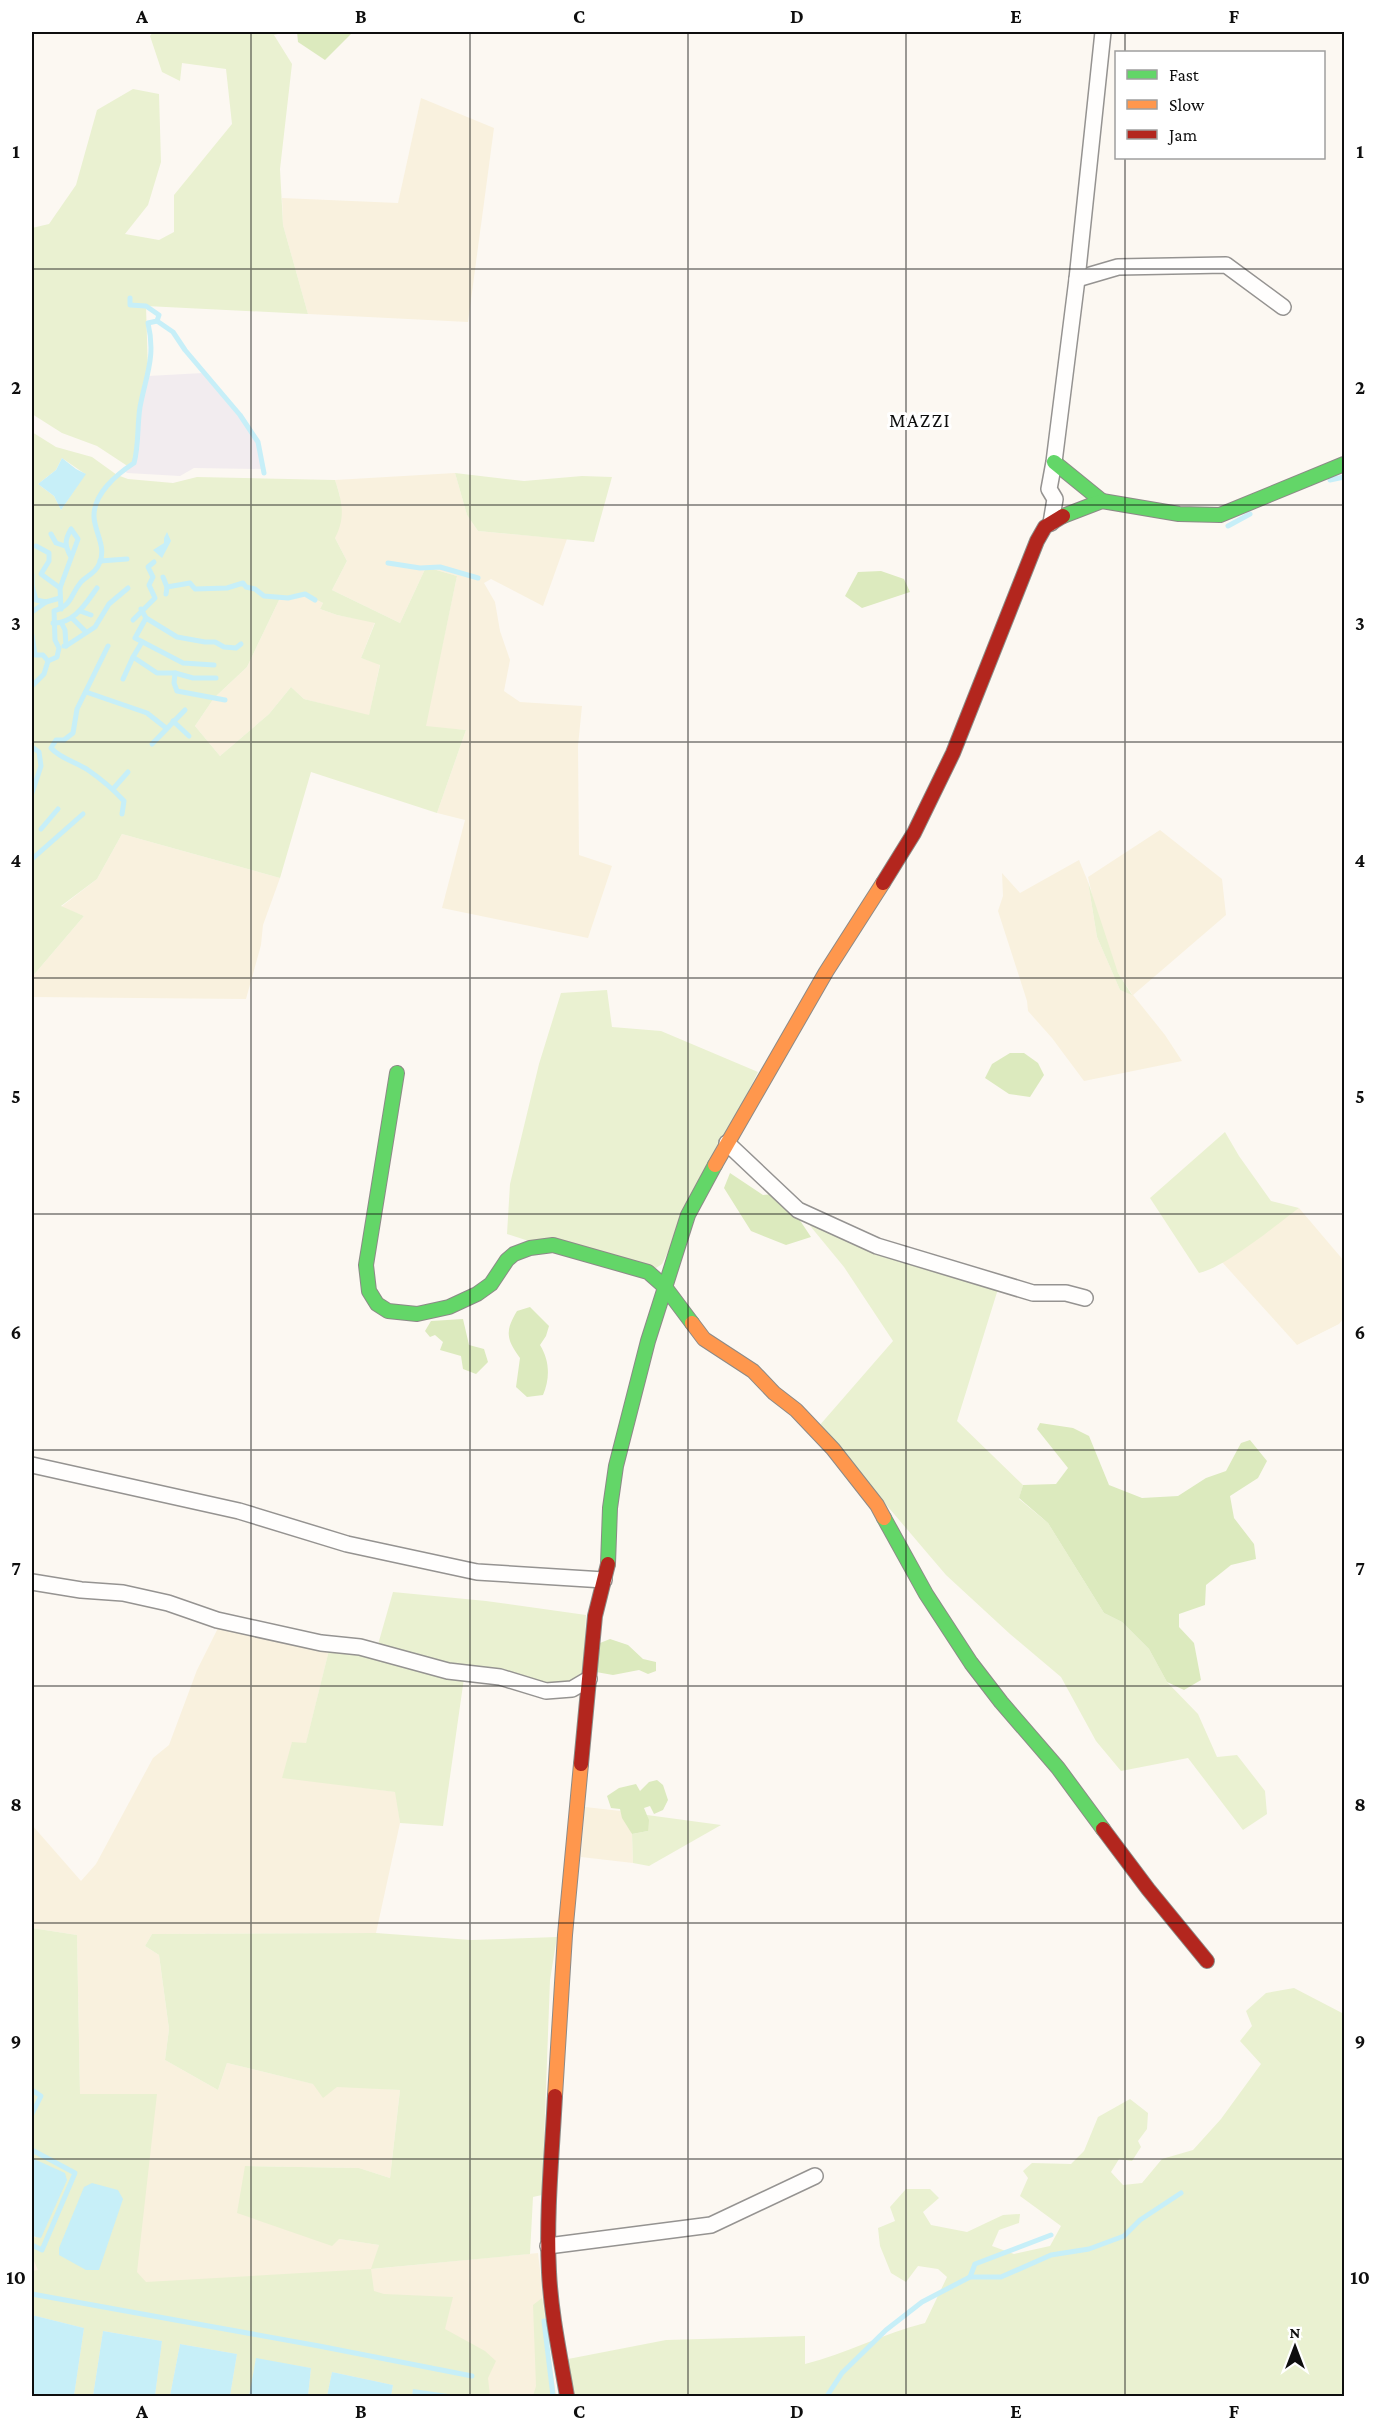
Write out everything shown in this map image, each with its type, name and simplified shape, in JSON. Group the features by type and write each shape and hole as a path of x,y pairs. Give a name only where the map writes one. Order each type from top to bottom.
{"street":[{"path":"1050,523 1055,499 1048,489 1054,462 1077,279 1103,32"},
{"path":"1077,279 1118,267 1226,266 1283,307"},
{"path":"1054,462 1073,477 1084,490 1102,501 1179,514 1220,515 1344,464"},
{"path":"567,2397 552,2309 548,2246 565,1935 595,1616 610,1557 610,1508 616,1466 648,1341 688,1215 726,1143 834,958 914,833 953,753 1037,541 1050,523 1102,501"},
{"path":"398,1073 366,1265 368,1288 376,1303 394,1314 413,1316 458,1304 490,1286 510,1256 540,1245 553,1245 648,1272 665,1287 704,1339 753,1371 774,1393 796,1410 833,1449 877,1505 926,1594 971,1663 1058,1768 1148,1890 1207,1961"},
{"path":"726,1143 798,1210 867,1241 900,1254 1033,1293 1066,1293 1085,1298"},
{"path":"32,1465 239,1511 347,1544 477,1572 604,1580"},
{"path":"32,1582 81,1590 123,1593 168,1603 217,1620 321,1643 360,1647 448,1671 500,1677 546,1691 572,1689 589,1679"},
{"path":"548,2246 711,2225 815,2176"}],"shaded area":[{"path":"421,98 494,128 468,322 308,314 283,225 282,198 398,203"},
{"path":"203,373 240,415 258,442 263,469 194,468 180,476 127,473 124,470 134,463 136,455 140,407 148,376"},
{"path":"455,473 467,515 478,531 567,539 543,606 491,579 484,583 495,602 500,631 510,660 504,691 520,702 582,706 578,746 579,855 612,866 588,938 442,908 465,820 437,813 466,730 425,727 457,576 426,567 400,623 332,590 347,561 335,538 340,496 335,480"},
{"path":"305,594 323,603 320,609 337,615 375,622 361,658 380,664 369,716 304,699 291,687 269,714 220,756 195,726 214,698 247,667 280,598"},
{"path":"1160,830 1222,879 1226,915 1133,995 1165,1035 1182,1061 1084,1081 1052,1038 1028,1011 1027,1001 998,911 1003,896 1002,873 1020,893 1079,860 1088,882 1097,937 1120,990 1132,994 1118,973 1101,934 1088,877"},
{"path":"122,834 280,878 263,925 261,945 246,999 32,997 32,977 84,916 61,907 97,879"},
{"path":"1299,1208 1344,1261 1344,1318 1339,1324 1297,1345 1222,1262"},
{"path":"218,1628 329,1650 306,1744 283,1777 396,1792 400,1823 376,1933 152,1934 145,1946 159,1955 169,2029 165,2060 218,2090 227,2063 314,2084 400,2090 390,2178 359,2168 246,2166 339,2239 379,2245 372,2269 538,2253 550,2355 536,2396 32,2396 32,2088 75,2132 156,2094 80,2094 77,1935 32,1928 32,1825 81,1881 96,1864 153,1758 169,1745 197,1670"},
{"path":"585,1807 621,1811 632,1834 633,1863 581,1857"}],"green space":[{"path":"153,32 286,32 274,35 292,64 280,169 283,225 308,314 146,306 148,372 140,407 134,463 129,467 97,446 62,433 32,414 32,228 49,224 76,185 97,110 133,89 159,94 161,162 148,205 125,234 159,240 174,232 174,195 232,124 226,69 182,63 180,81 162,72 150,36"},
{"path":"297,32 353,32 325,60 298,42"},
{"path":"32,432 56,447 92,457 117,475 128,479 173,483 197,477 335,480 340,495 342,516 335,538 347,561 332,590 400,623 426,567 457,576 426,726 466,730 437,813 311,772 280,878 122,834 97,879 61,906 84,916 32,977","holes":["62,458 85,474 61,510 54,496 38,484 56,470","305,594 323,603 320,609 375,623 361,658 380,665 369,715 304,699 291,687 269,714 220,756 195,726 214,698 247,667 280,598"]},
{"path":"455,473 524,481 582,476 612,477 594,542 478,531 467,515"},
{"path":"881,571 904,579 910,592 862,608 845,596 858,572"},
{"path":"1088,882 1118,973 1132,995 1120,990 1097,937"},
{"path":"607,990 612,1027 661,1031 758,1072 662,1264 653,1270 535,1243 507,1234 510,1184 539,1064 561,993"},
{"path":"1010,1053 1024,1053 1038,1063 1044,1075 1030,1097 1009,1094 985,1078 992,1064"},
{"path":"1225,1132 1271,1201 1299,1208 1236,1255 1199,1273 1150,1198"},
{"path":"730,1173 763,1195 773,1194 795,1213 811,1237 786,1245 751,1231 724,1188"},
{"path":"802,1216 889,1258 998,1289 957,1421 1023,1485 1019,1499 1048,1523 1104,1613 1122,1622 1149,1649 1167,1682 1198,1714 1217,1757 1237,1755 1265,1791 1267,1814 1243,1830 1188,1758 1121,1771 1096,1741 1061,1677 946,1575 819,1426 893,1341 844,1267"},
{"path":"530,1307 549,1326 540,1345 546,1357 548,1376 543,1395 527,1397 516,1387 520,1358 510,1340 509,1330 517,1311"},
{"path":"463,1319 469,1345 484,1349 488,1362 476,1374 463,1369 461,1356 440,1350 443,1342 435,1335 430,1337 425,1331 431,1321"},
{"path":"1040,1423 1073,1428 1089,1436 1109,1485 1142,1498 1178,1496 1206,1478 1226,1471 1241,1443 1250,1440 1267,1461 1258,1478 1230,1496 1234,1518 1254,1544 1256,1559 1231,1565 1206,1585 1205,1605 1179,1614 1179,1627 1194,1643 1201,1680 1184,1690 1167,1682 1149,1649 1122,1622 1104,1613 1048,1523 1019,1498 1023,1485 1056,1484 1068,1468 1037,1429"},
{"path":"393,1592 486,1601 586,1615 583,1675 575,1683 547,1685 449,1667 377,1648"},
{"path":"610,1639 628,1645 643,1659 656,1662 656,1671 648,1674 639,1670 613,1675 596,1672 600,1643"},
{"path":"329,1650 359,1651 464,1678 443,1826 400,1823 395,1792 282,1778 292,1742 306,1743"},
{"path":"657,1780 663,1785 668,1800 663,1810 654,1814 650,1806 644,1808 649,1820 648,1831 632,1834 622,1818 620,1809 611,1808 607,1796 619,1788 636,1784 640,1791 649,1782"},
{"path":"647,1815 721,1825 649,1866 633,1863 632,1834 648,1831"},
{"path":"32,1928 77,1935 80,2094 157,2094 137,2272 146,2282 371,2269 374,2291 384,2294 453,2297 445,2329 485,2351 496,2361 488,2378 490,2396 462,2396 413,2390 412,2396 391,2396 393,2385 332,2372 327,2396 308,2396 311,2368 256,2359 249,2396 230,2396 237,2354 180,2344 170,2396 155,2396 162,2341 103,2331 93,2396 74,2396 84,2328 32,2315 32,2271 38,2270 32,2260 32,2236 36,2238 34,2159 32,2166"},
{"path":"376,1933 471,1940 557,1937 550,1980 542,2195 533,2197 530,2254 371,2269 379,2245 339,2239 332,2246 237,2213 245,2166 359,2168 390,2178 400,2090 337,2087 323,2098 313,2084 227,2063 218,2090 165,2060 169,2029 159,1955 145,1946 152,1934"},
{"path":"1294,1988 1344,2014 1344,2396 572,2396 568,2359 666,2340 805,2336 805,2364 925,2323 947,2277 938,2269 918,2266 906,2282 891,2273 880,2246 878,2228 895,2221 890,2207 906,2189 930,2189 939,2198 923,2212 931,2225 967,2232 1003,2215 1020,2214 1019,2223 999,2230 992,2246 1014,2254 1050,2246 1061,2226 1020,2196 1028,2178 1023,2171 1032,2163 1071,2164 1084,2151 1098,2117 1130,2099 1148,2113 1147,2129 1138,2141 1141,2147 1132,2161 1119,2159 1111,2172 1123,2185 1142,2183 1162,2159 1193,2150 1221,2119 1261,2064 1240,2041 1252,2026 1246,2011 1266,1993"},
{"path":"542,2298 556,2396 533,2396 536,2386 533,2305"}],"water":[{"path":"62,458 86,474 61,510 54,496 38,484 56,470"},
{"path":"167,532 171,541 162,558 153,550 164,543"},
{"path":"34,2159 65,2173 67,2180 41,2238 32,2236 32,2166"},
{"path":"92,2183 118,2190 123,2199 99,2270 86,2270 59,2255 59,2248 84,2187"},
{"path":"32,2315 84,2328 74,2396 32,2396"},
{"path":"103,2331 162,2341 155,2396 93,2396"},
{"path":"180,2344 237,2354 230,2396 170,2396"},
{"path":"256,2358 311,2368 308,2396 249,2396"},
{"path":"332,2372 393,2385 391,2396 327,2396"},
{"path":"413,2389 462,2396 412,2396"}],"waterway":[{"path":"32,686 44,674 48,661 57,657 59,648 55,640 54,611 68,603 77,587 100,562 102,550 94,517 97,500 107,486 134,463 140,407 151,356 148,323 157,321 159,315 146,306 130,305 130,298"},
{"path":"157,321 173,332 185,350 240,415 258,442 264,473"},
{"path":"1330,480 1344,477"},
{"path":"1228,526 1250,514"},
{"path":"61,609 60,588 78,539 71,529 66,543 71,557"},
{"path":"51,534 56,543 65,546"},
{"path":"36,546 49,553 49,561 41,574 60,588"},
{"path":"100,561 127,559"},
{"path":"133,620 155,598 149,585 153,577 148,567 154,562"},
{"path":"388,563 420,568 440,567 478,578"},
{"path":"32,575 32,587"},
{"path":"163,577 167,587 166,594"},
{"path":"167,587 190,583 195,589 227,588 243,583 246,587 255,589 264,596 288,598 305,594 315,600"},
{"path":"32,586 36,600 46,602 60,598"},
{"path":"53,623 73,616 84,606 97,588"},
{"path":"66,646 95,627 109,604 128,588"},
{"path":"32,612 46,602"},
{"path":"141,609 146,618 177,637 215,642 224,647 236,648 241,644"},
{"path":"80,611 91,615"},
{"path":"72,618 86,632"},
{"path":"146,618 135,638 183,663 214,665"},
{"path":"62,624 65,630 66,646 64,646"},
{"path":"32,635 35,655 43,655 48,661"},
{"path":"142,642 133,657 157,673 175,673 193,678 216,678"},
{"path":"108,646 77,709 73,733 64,740 56,740 51,748 59,755 88,770 111,788 124,801 122,814"},
{"path":"123,679 133,657"},
{"path":"175,673 174,683 177,691 225,700"},
{"path":"86,692 147,713 166,728"},
{"path":"152,744 185,710"},
{"path":"173,721 189,736"},
{"path":"32,747 39,752 41,766 32,793"},
{"path":"113,789 128,772"},
{"path":"41,829 58,809"},
{"path":"32,859 83,814"},
{"path":"32,2090 41,2096 32,2114"},
{"path":"32,2150 75,2173 42,2250 32,2245"},
{"path":"827,2396 842,2373 886,2330 922,2302 970,2277 1001,2277 1051,2255 1089,2249 1124,2236 1140,2220 1181,2193"},
{"path":"970,2277 975,2264 1051,2235"},
{"path":"32,2294 472,2376"},
{"path":"544,2321 553,2396"}],"traffic: fast":[{"path":"1054,462 1102,501"},
{"path":"1063,516 1102,501 1179,514 1220,515 1344,464"},
{"path":"397,1073 366,1265 369,1291 377,1304 388,1311 417,1314 449,1307 477,1294 491,1284 507,1260 514,1254 530,1248 553,1245 648,1272 665,1287 692,1323"},
{"path":"608,1564 610,1508 616,1466 648,1341 688,1215 715,1165"},
{"path":"884,1518 926,1594 971,1663 1058,1768 1103,1829"}],"traffic: slow":[{"path":"715,1165 826,972 883,883"},
{"path":"692,1323 704,1339 753,1371 774,1393 796,1410 833,1449 877,1505 884,1518"},
{"path":"555,2096 565,1935 581,1764"}],"traffic: jam":[{"path":"883,883 914,833 953,753 1037,541 1045,527 1063,516"},
{"path":"581,1764 595,1616 608,1564"},
{"path":"1103,1829 1207,1961"},
{"path":"555,2096 548,2250 554,2319 567,2396"}],"district":[{"name":"MAZZI","path":"920,420"}]}
